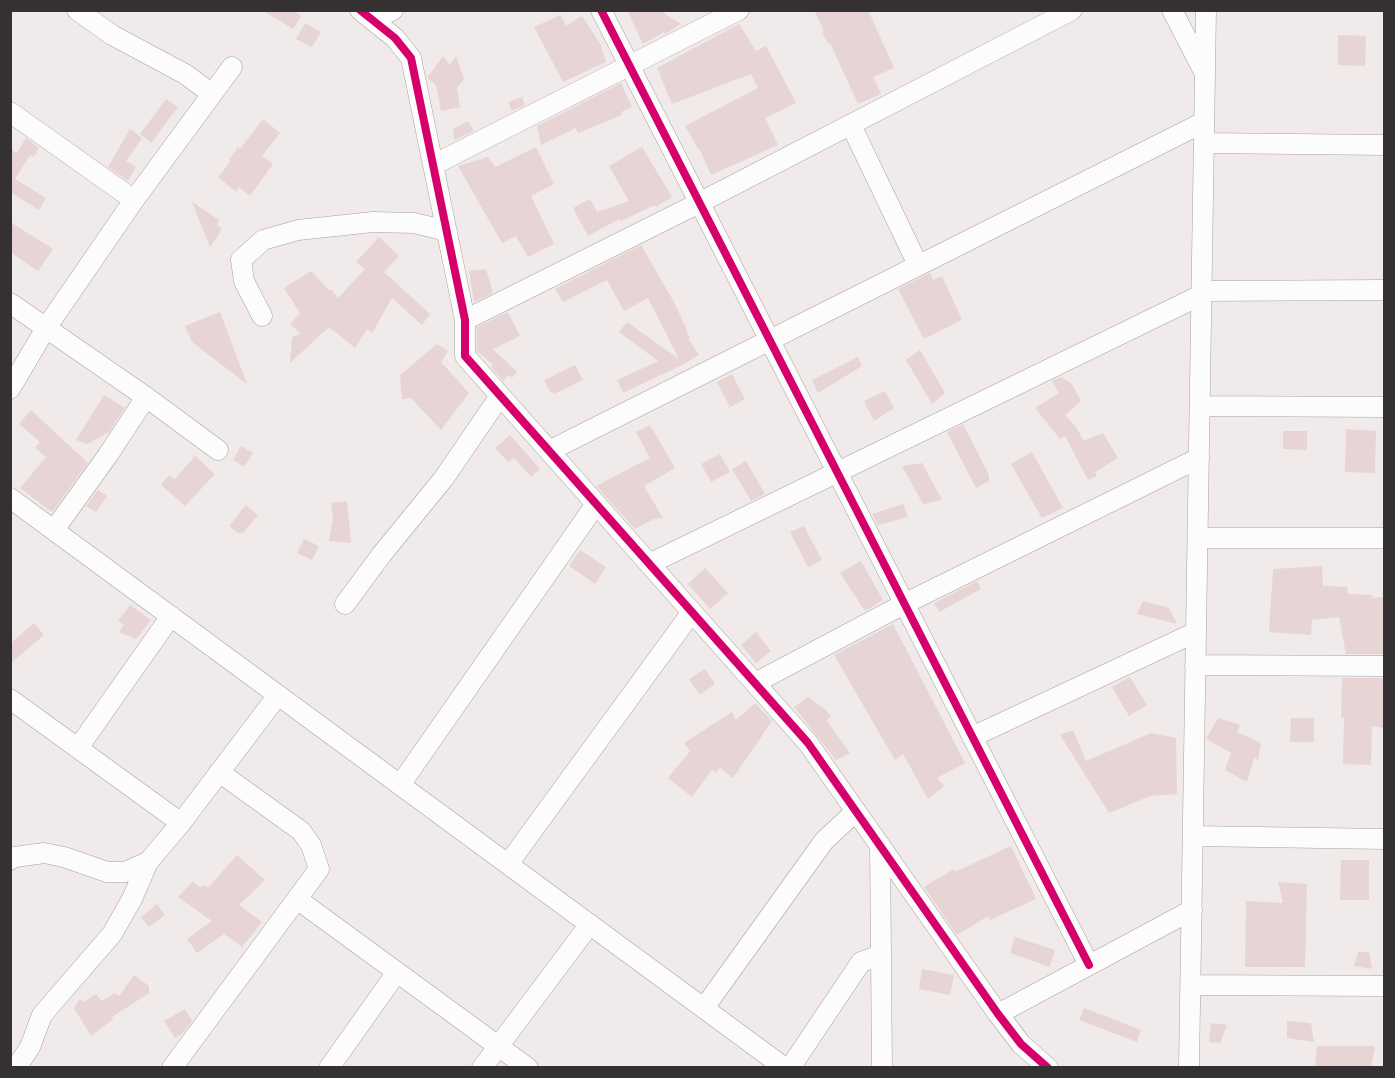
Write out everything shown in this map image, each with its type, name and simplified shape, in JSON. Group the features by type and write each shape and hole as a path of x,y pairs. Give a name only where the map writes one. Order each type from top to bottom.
{"street":[{"path":"77,10 112,35 185,74 212,94"},
{"path":"367,15 393,10"},
{"path":"601,10 1089,965"},
{"path":"433,165 739,10"},
{"path":"465,320 699,203 1072,10"},
{"path":"1172,10 1205,74"},
{"path":"1189,1068 1206,10"},
{"path":"367,15 395,38 411,58 465,320 465,356 808,743 998,1014 1021,1044 1048,1068"},
{"path":"10,389 46,328 134,200 232,67"},
{"path":"10,112 134,200"},
{"path":"549,451 1204,122"},
{"path":"851,124 918,266"},
{"path":"1204,143 1384,145"},
{"path":"262,316 244,281 241,260 263,240 298,230 373,222 414,224 447,231"},
{"path":"649,564 1202,293 1384,290"},
{"path":"10,303 218,450"},
{"path":"345,604 444,478 500,396"},
{"path":"54,530 146,397"},
{"path":"1200,406 1384,407"},
{"path":"755,683 904,604 1199,458"},
{"path":"10,498 788,1068 861,962 881,955"},
{"path":"400,785 596,504"},
{"path":"1198,538 1384,538"},
{"path":"508,864 692,612"},
{"path":"78,748 171,616"},
{"path":"972,737 1196,632"},
{"path":"1195,666 1384,666"},
{"path":"14,1068 30,1047 42,1015 112,934 132,899 148,862 181,823 278,695"},
{"path":"10,699 181,823"},
{"path":"172,1068 319,869 310,845 301,831 219,772"},
{"path":"704,1008 824,841 856,811"},
{"path":"1193,836 1384,839"},
{"path":"880,845 882,1068"},
{"path":"10,860 15,856 44,854 64,857 107,872 125,872 148,862"},
{"path":"297,899 528,1068"},
{"path":"998,1014 1192,910"},
{"path":"482,1068 590,924"},
{"path":"329,1068 397,972"},
{"path":"1190,985 1384,986"}],"building":[{"path":"262,10 292,10 301,16 293,29"},
{"path":"627,10 659,10 681,24 643,44"},
{"path":"814,10 868,10 894,68 873,77 881,94 858,104 830,43 828,44 822,32 824,31"},
{"path":"561,15 566,26 582,16 601,45 606,62 563,82 534,27"},
{"path":"305,23 321,32 312,47 296,39"},
{"path":"739,24 756,51 766,46 796,103 765,118 778,145 711,175 699,148 685,126 758,88 751,74 672,104 657,68"},
{"path":"1338,35 1366,36 1365,66 1338,65"},
{"path":"443,56 450,65 456,56 464,79 457,88 460,107 441,111 436,85 427,78"},
{"path":"621,83 632,107 621,112 622,115 578,133 576,128 541,145 537,126"},
{"path":"522,97 525,105 512,111 508,102"},
{"path":"166,99 178,107 151,143 140,134"},
{"path":"263,119 280,133 262,156 273,164 250,196 239,187 236,192 218,177 231,161 229,160 238,147 240,149"},
{"path":"468,121 474,131 454,140 453,129"},
{"path":"130,129 142,138 126,161 136,167 128,181 108,167"},
{"path":"26,138 39,148 34,157 30,155 15,179 46,198 39,210 10,192 10,149 17,153"},
{"path":"536,147 554,184 531,196 554,244 528,257 516,236 502,243 458,166 488,157 495,167"},
{"path":"642,147 672,197 656,207 655,205 621,221 619,219 588,236 573,208 590,199 597,212 629,201 609,166"},
{"path":"192,202 219,220 217,225 222,229 210,247"},
{"path":"10,222 53,249 38,271 10,252"},
{"path":"379,237 399,256 384,272 430,314 422,325 392,298 372,333 367,329 355,348 329,327 290,363 292,337 301,334 290,324 300,313 284,288 311,271 338,298 365,269 356,262"},
{"path":"641,245 674,302 690,338 688,338 699,355 623,393 617,380 658,361 619,332 627,322 679,359 648,298 624,311 607,280 563,302 555,289"},
{"path":"486,269 493,293 474,302 469,271"},
{"path":"930,273 933,280 942,276 962,320 924,339 898,289"},
{"path":"220,312 247,384 192,342 185,326"},
{"path":"508,312 520,336 493,349 517,372 512,378 509,375 503,381 491,367 493,365 477,351 477,327"},
{"path":"437,344 448,351 441,362 469,393 441,430 411,398 402,399 400,375"},
{"path":"920,350 945,393 932,404 906,360"},
{"path":"858,357 862,366 818,393 812,380"},
{"path":"575,365 583,380 554,394 551,393 544,380"},
{"path":"732,374 745,399 730,407 717,382"},
{"path":"1061,377 1072,384 1081,401 1065,415 1077,428 1083,441 1103,433 1118,458 1095,472 1097,476 1088,480 1065,436 1060,439 1035,408 1059,393 1052,381"},
{"path":"885,391 894,408 874,421 864,401"},
{"path":"104,395 125,408 109,432 87,444 76,440"},
{"path":"31,410 88,463 52,512 20,488 46,457 35,448 40,442 19,424"},
{"path":"963,424 989,475 989,481 976,488 947,432"},
{"path":"650,425 675,468 644,486 663,518 654,519 635,529 596,486 650,458 636,432"},
{"path":"1346,429 1376,431 1375,473 1345,472"},
{"path":"1283,431 1307,431 1307,450 1283,449"},
{"path":"510,435 540,469 531,477 514,458 508,462 495,448"},
{"path":"241,446 253,453 244,467 233,460"},
{"path":"1032,452 1063,508 1042,518 1011,464"},
{"path":"720,454 730,472 711,482 701,464"},
{"path":"195,456 215,474 185,506 161,485 169,475 175,479"},
{"path":"746,461 765,494 751,501 732,469"},
{"path":"922,463 942,500 923,504 902,466"},
{"path":"98,490 107,496 96,512 86,506"},
{"path":"347,501 351,543 329,541 333,518 331,503"},
{"path":"903,504 908,517 878,525 872,514"},
{"path":"246,505 258,515 243,533 238,533 229,526"},
{"path":"804,526 822,560 808,567 790,532"},
{"path":"304,539 319,546 312,560 297,553"},
{"path":"580,550 606,567 595,584 569,566"},
{"path":"861,561 883,600 865,611 840,573"},
{"path":"1322,566 1323,586 1347,587 1348,594 1373,595 1372,598 1384,597 1384,654 1346,654 1339,617 1312,620 1311,635 1269,632 1273,569"},
{"path":"705,568 728,593 710,609 688,584"},
{"path":"977,581 981,589 939,612 934,603"},
{"path":"1143,601 1169,608 1177,624 1137,614"},
{"path":"130,605 151,620 136,639 119,632 124,625 118,621"},
{"path":"34,623 44,635 10,664 10,644"},
{"path":"893,624 965,763 937,778 944,786 928,799 903,754 895,760 834,655"},
{"path":"756,632 771,651 756,663 741,645"},
{"path":"705,669 715,684 700,695 689,679"},
{"path":"1130,677 1147,705 1129,716 1112,687"},
{"path":"1342,678 1384,678 1384,728 1372,726 1371,765 1343,764"},
{"path":"808,697 825,709 831,717 826,720 850,753 836,760 794,707"},
{"path":"755,703 772,721 733,778 720,768 716,773 712,770 692,797 668,778 690,751 684,743 732,712 736,720"},
{"path":"1218,718 1240,725 1237,732 1261,743 1258,760 1254,758 1247,782 1225,770 1231,753 1206,739"},
{"path":"1291,718 1314,718 1314,742 1290,742"},
{"path":"1073,730 1086,761 1151,733 1176,738 1177,794 1150,796 1109,813 1060,735"},
{"path":"1011,846 1036,899 990,920 988,916 957,935 924,887 954,869 955,872"},
{"path":"237,855 265,880 239,905 262,922 242,947 224,934 197,953 187,939 212,921 178,897 193,881 200,888 203,885 208,888"},
{"path":"1341,860 1369,860 1369,900 1340,900"},
{"path":"1278,882 1307,884 1305,967 1245,967 1246,901 1283,903"},
{"path":"157,904 165,915 149,927 141,917"},
{"path":"1015,937 1055,950 1050,967 1010,953"},
{"path":"1358,952 1369,952 1372,969 1354,966"},
{"path":"922,969 954,975 950,995 919,989"},
{"path":"134,975 149,986 149,993 112,1017 113,1019 91,1036 74,1008 80,999 84,1002 96,994 101,1001 115,993 119,996"},
{"path":"1084,1008 1141,1030 1137,1042 1079,1020"},
{"path":"185,1009 192,1021 182,1034 175,1038 164,1021"},
{"path":"1287,1021 1311,1023 1314,1042 1287,1038"},
{"path":"1211,1023 1227,1025 1220,1043 1209,1042"},
{"path":"1317,1046 1375,1046 1371,1068 1315,1068"}],"cycle path":[{"path":"360,10 395,38 411,58 465,320 465,356 808,743 998,1014 1021,1044 1048,1068"},
{"path":"601,10 1089,965"}]}
